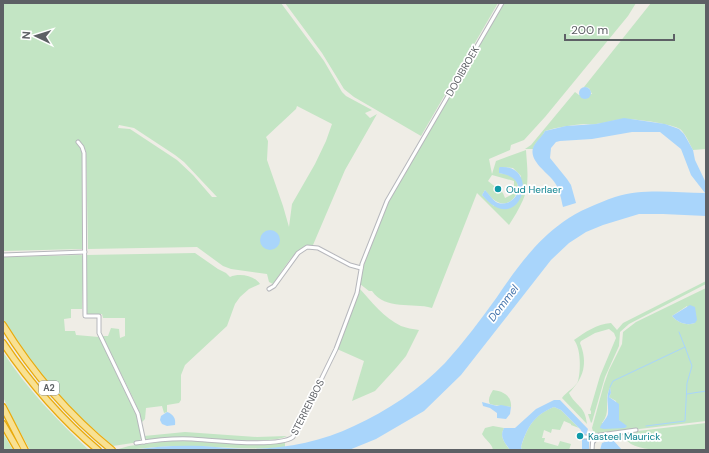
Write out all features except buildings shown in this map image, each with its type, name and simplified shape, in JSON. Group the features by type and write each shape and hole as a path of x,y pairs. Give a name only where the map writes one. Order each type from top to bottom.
{"highway":[{"name":"A2","path":"3,325 24,357 50,389 78,420 112,450"},
{"name":"A2","path":"3,343 42,395 72,427 96,448"},
{"path":"3,407 25,450"},
{"path":"3,424 18,450"}],"street":[{"name":"DOOIBROEK","path":"422,140 502,3"},
{"name":"STERRENBOS","path":"144,442 191,439 256,442 286,440 294,437 336,349 357,293 361,268 387,201 422,140"},
{"path":"78,142 82,146 84,153 85,316 99,316 99,333 138,414 144,442 136,443"},
{"path":"269,289 274,286 298,253 307,247 318,248 350,265 361,268"},
{"path":"3,255 85,252"},
{"path":"592,450 594,441 593,436 636,430"},
{"path":"582,437 586,436 594,441"}],"green space":[{"path":"3,3 281,3 324,61 342,92 346,96 372,110 365,113 370,118 377,114 345,170 313,245 301,249 295,254 273,284 269,282 267,274 231,269 223,266 197,247 88,249 86,151 78,140 76,143 82,149 82,249 3,251","holes":["297,106 332,124 315,164 292,204 289,227 267,160 268,141 266,137 296,109","119,125 134,128 175,155 184,162 217,197 212,197 193,175 177,160 130,129 118,128"]},
{"path":"285,3 498,3 421,136 354,97 344,89 322,53"},
{"path":"504,3 636,3 628,16 545,117 524,140 511,145 510,150 489,159 492,174 496,161 526,150 528,175 527,188 509,225 477,193 432,308 392,304 384,301 372,291 369,291 360,284 371,243 379,223 408,166","holes":["501,167 513,168 521,176 517,203 494,206 482,195 485,190 495,201 505,203 510,202 514,198 518,189 518,184 510,175 499,173","492,175 514,181 514,188 511,195 505,198 503,193 488,181"]},
{"path":"651,3 706,3 706,149 693,150 684,133 676,127 652,122 620,119 594,124 555,128 545,131 533,149 525,149 531,145 575,92 579,95 592,94 589,88 584,87"},
{"path":"195,253 230,277 238,275 246,276 254,279 260,284 249,289 240,297 235,304 227,326 185,365 181,375 181,400 179,403 167,405 167,412 164,413 162,406 146,408 145,419 142,422 134,400 102,336 108,336 111,328 119,329 120,338 125,336 125,318 103,318 102,314 86,314 86,255"},
{"path":"84,256 82,309 71,309 71,318 64,319 65,331 75,331 76,335 99,337 136,411 142,437 139,442 113,446 65,404 34,366 3,320 3,257"},
{"path":"706,281 706,284 629,324 620,332 619,346 605,377 591,423 588,414 591,414 590,410 600,376 616,338 614,333 609,329 595,333 581,341 580,343 584,357 583,370 578,382 569,393 584,413 587,424 562,398 575,385 579,377 579,354 574,340 591,329 601,325 611,323 617,330 623,323"},
{"path":"359,288 389,319 401,326 419,330 406,356 375,391 352,401 364,361 337,349"},
{"path":"706,288 706,421 594,434 592,428 604,384 622,344 623,332 636,322","holes":["687,306 695,323 683,323 672,316","610,388 611,393 609,397 616,401 619,420 625,428 618,428 602,423 605,419 607,397"]},
{"path":"3,352 22,379 43,404 89,450 30,450 3,397"},
{"path":"493,390 506,395 510,400 511,407 490,404 489,398"},
{"path":"554,407 561,410 579,428 564,421 560,430 552,429 551,433 544,430 542,438 545,438 544,442 558,446 560,441 571,444 569,450 522,450 521,447 523,440 532,423 541,414"},
{"path":"706,423 706,450 646,449 631,444 621,433"},
{"path":"493,426 504,428 502,437 510,450 493,450 482,434 485,428"},
{"path":"185,432 257,437 287,436 279,439 255,441 187,438 149,440 145,439 144,436"},
{"path":"3,433 13,450 3,450"},
{"path":"166,441 285,442 285,447 244,448 177,446 115,450 129,446"}],"water":[{"path":"583,87 587,87 591,93 587,99 583,99 579,95 579,91"},
{"name":"Dommel","path":"624,118 665,124 679,129 684,134 693,150 695,160 706,183 706,216 639,214 586,232 569,243 551,260 461,375 424,411 376,439 349,450 132,450 176,446 253,449 279,447 318,440 354,426 402,399 435,373 466,339 527,256 544,238 569,218 595,205 626,194 649,192 705,193 691,175 681,149 660,132 632,132 592,139 556,142 551,148 550,158 571,185 576,203 563,207 557,186 534,158 533,148 535,144 545,131 566,126 596,124"},
{"path":"500,167 513,169 521,176 523,186 521,197 515,205 506,209 495,207 482,195 485,190 496,202 502,204 509,202 514,198 518,187 516,181 510,176 499,173"},
{"path":"270,230 277,233 280,240 277,247 270,250 263,247 260,240 263,233"},
{"path":"690,305 695,307 697,320 695,323 683,323 672,316"},
{"path":"610,387 611,393 609,397 619,404 619,420 627,426 625,428 600,428 608,414 607,398"},
{"path":"554,400 560,400 588,429 586,435 582,436 581,430 561,410 554,407 541,414 532,422 523,440 521,447 522,450 510,450 502,437 504,428 515,428 536,409"},
{"path":"482,402 497,406 501,405 511,407 510,414 506,419 497,418 497,413 490,408 483,406"},
{"path":"167,412 174,417 175,425 167,426 162,424 160,420 161,416"},
{"path":"582,438 589,440 589,450 582,450"},
{"path":"613,440 622,450 600,450 602,443"}],"waterway":[{"path":"679,332 685,347"},
{"path":"610,387 613,381 685,347 692,366 687,383 685,421 646,426"},
{"path":"687,394 706,391"}],"place":[{"name":"Oud Herlaer","path":"498,189"},
{"name":"Kasteel Maurick","path":"580,436"}]}
